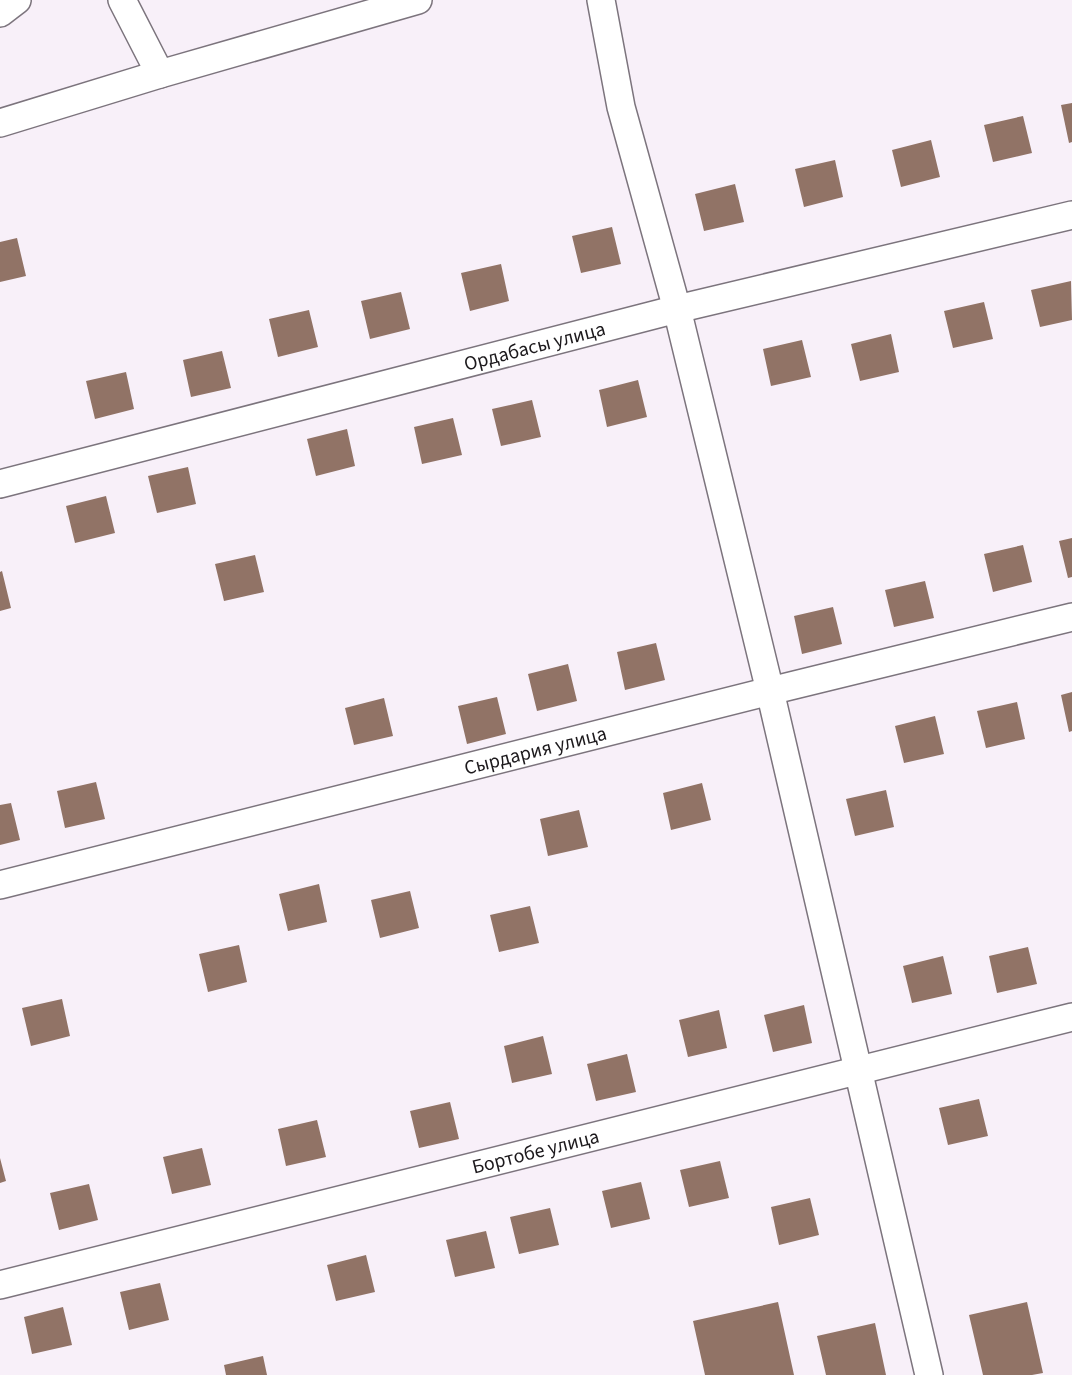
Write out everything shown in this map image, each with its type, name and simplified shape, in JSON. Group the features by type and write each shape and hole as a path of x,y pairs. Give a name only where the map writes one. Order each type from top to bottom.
{"street":[{"path":"0,13 17,0"},
{"path":"122,0 160,74"},
{"path":"0,123 160,74 418,0"},
{"path":"601,0 621,106 677,309 770,691 929,1375"},
{"name":"Ордабасы улица","path":"0,484 677,309 1072,215"},
{"name":"Сырдария улица","path":"0,885 1072,617"},
{"name":"Бортобе улица","path":"0,1285 1072,1017"}],"building":[{"path":"1072,103 1072,142 1069,143 1061,105"},
{"path":"1023,116 1032,153 993,162 984,125"},
{"path":"931,140 940,177 901,187 892,150"},
{"path":"835,160 843,197 804,207 795,169"},
{"path":"735,184 744,222 704,231 695,194"},
{"path":"612,227 621,264 581,273 572,236"},
{"path":"17,238 26,276 0,282 0,242"},
{"path":"501,264 509,301 470,311 461,273"},
{"path":"1071,281 1072,320 1040,327 1031,290"},
{"path":"401,292 410,329 370,339 361,301"},
{"path":"984,302 993,339 953,348 944,311"},
{"path":"309,310 318,347 278,357 269,319"},
{"path":"891,334 899,372 860,381 851,344"},
{"path":"802,340 811,377 771,386 763,349"},
{"path":"222,351 231,388 191,397 183,360"},
{"path":"126,372 134,409 95,419 86,381"},
{"path":"638,380 647,417 607,427 599,390"},
{"path":"532,400 541,437 501,446 492,409"},
{"path":"453,418 462,455 422,464 414,427"},
{"path":"347,429 355,466 316,476 307,439"},
{"path":"188,467 196,504 157,513 148,476"},
{"path":"106,496 115,533 75,543 66,506"},
{"path":"1072,538 1072,577 1068,578 1059,541"},
{"path":"1023,545 1032,582 993,592 984,554"},
{"path":"255,555 264,592 224,601 215,564"},
{"path":"2,571 11,608 0,611 0,572"},
{"path":"925,581 934,618 894,627 885,590"},
{"path":"833,607 842,644 802,654 794,616"},
{"path":"656,643 665,680 625,690 617,652"},
{"path":"568,664 577,701 537,711 528,674"},
{"path":"1072,692 1072,731 1069,732 1061,695"},
{"path":"497,697 506,734 467,744 458,706"},
{"path":"384,698 393,736 354,745 345,708"},
{"path":"1017,702 1025,739 986,748 977,711"},
{"path":"935,716 944,754 904,763 895,726"},
{"path":"96,782 105,819 65,828 57,791"},
{"path":"702,783 711,820 671,830 663,793"},
{"path":"886,790 894,827 855,836 846,799"},
{"path":"11,803 20,840 0,845 0,805"},
{"path":"579,810 588,847 548,856 540,819"},
{"path":"319,884 327,922 288,931 279,894"},
{"path":"410,891 419,928 380,938 371,900"},
{"path":"530,906 539,943 499,952 490,915"},
{"path":"239,945 247,982 208,992 199,954"},
{"path":"1028,947 1037,984 997,993 989,956"},
{"path":"943,956 952,994 912,1003 903,966"},
{"path":"62,999 70,1036 31,1046 22,1008"},
{"path":"804,1005 812,1043 773,1052 764,1015"},
{"path":"719,1010 727,1048 688,1057 679,1020"},
{"path":"543,1036 552,1074 512,1083 504,1046"},
{"path":"627,1054 636,1092 596,1101 587,1064"},
{"path":"979,1099 988,1136 948,1145 939,1108"},
{"path":"450,1102 459,1139 419,1148 410,1111"},
{"path":"317,1120 326,1157 286,1166 278,1129"},
{"path":"202,1148 211,1185 172,1194 163,1157"},
{"path":"0,1158 6,1181 0,1183"},
{"path":"720,1161 729,1198 689,1207 680,1170"},
{"path":"641,1182 650,1219 611,1228 602,1191"},
{"path":"89,1184 98,1220 59,1230 50,1193"},
{"path":"810,1198 819,1235 779,1245 771,1207"},
{"path":"550,1208 559,1245 519,1254 510,1217"},
{"path":"486,1231 495,1268 455,1277 446,1240"},
{"path":"366,1255 375,1292 336,1301 327,1265"},
{"path":"160,1283 169,1320 129,1330 120,1292"},
{"path":"778,1302 794,1375 705,1375 693,1321"},
{"path":"1027,1302 1043,1373 983,1375 969,1315"},
{"path":"63,1307 72,1345 32,1354 24,1317"},
{"path":"875,1323 886,1375 826,1375 817,1336"},
{"path":"263,1356 267,1375 226,1375 224,1365"}]}
